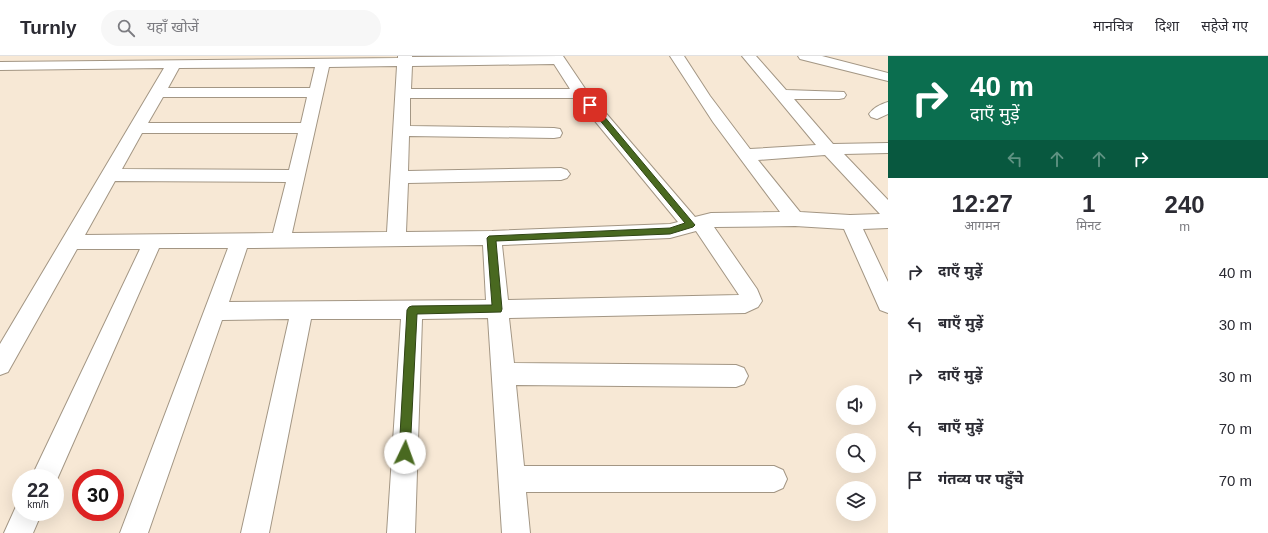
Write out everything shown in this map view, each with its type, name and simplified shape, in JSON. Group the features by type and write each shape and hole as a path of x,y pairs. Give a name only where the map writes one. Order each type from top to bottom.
{"street":[{"path":"677,56 696,88 745,155 795,219"},
{"path":"749,56 829,149 888,211"},
{"path":"805,56 888,77"},
{"path":"0,66 174,64 232,60 288,59 322,62 405,59 557,58 580,93 695,223 750,295 751,301 745,304 497,309 214,311"},
{"path":"396,239 405,59"},
{"path":"281,240 322,62"},
{"path":"0,365 174,64"},
{"path":"158,92 316,93"},
{"path":"404,94 580,93"},
{"path":"782,94 840,95"},
{"path":"137,128 307,128"},
{"path":"402,131 554,133"},
{"path":"745,155 829,149 888,148"},
{"path":"400,177 561,174"},
{"path":"110,175 296,176"},
{"path":"71,242 492,238 670,231 695,223 711,220 795,219 850,222 888,221"},
{"path":"850,222 888,304"},
{"path":"492,238 516,533"},
{"path":"48,469 152,241"},
{"path":"134,533 240,241"},
{"path":"401,533 412,310"},
{"path":"255,533 302,311"},
{"path":"502,374 736,376"},
{"path":"511,479 774,479"},
{"path":"18,533 24,521"}],"route":[{"path":"405,453 412,310 497,309 492,238 670,231 691,225 590,105"}]}
